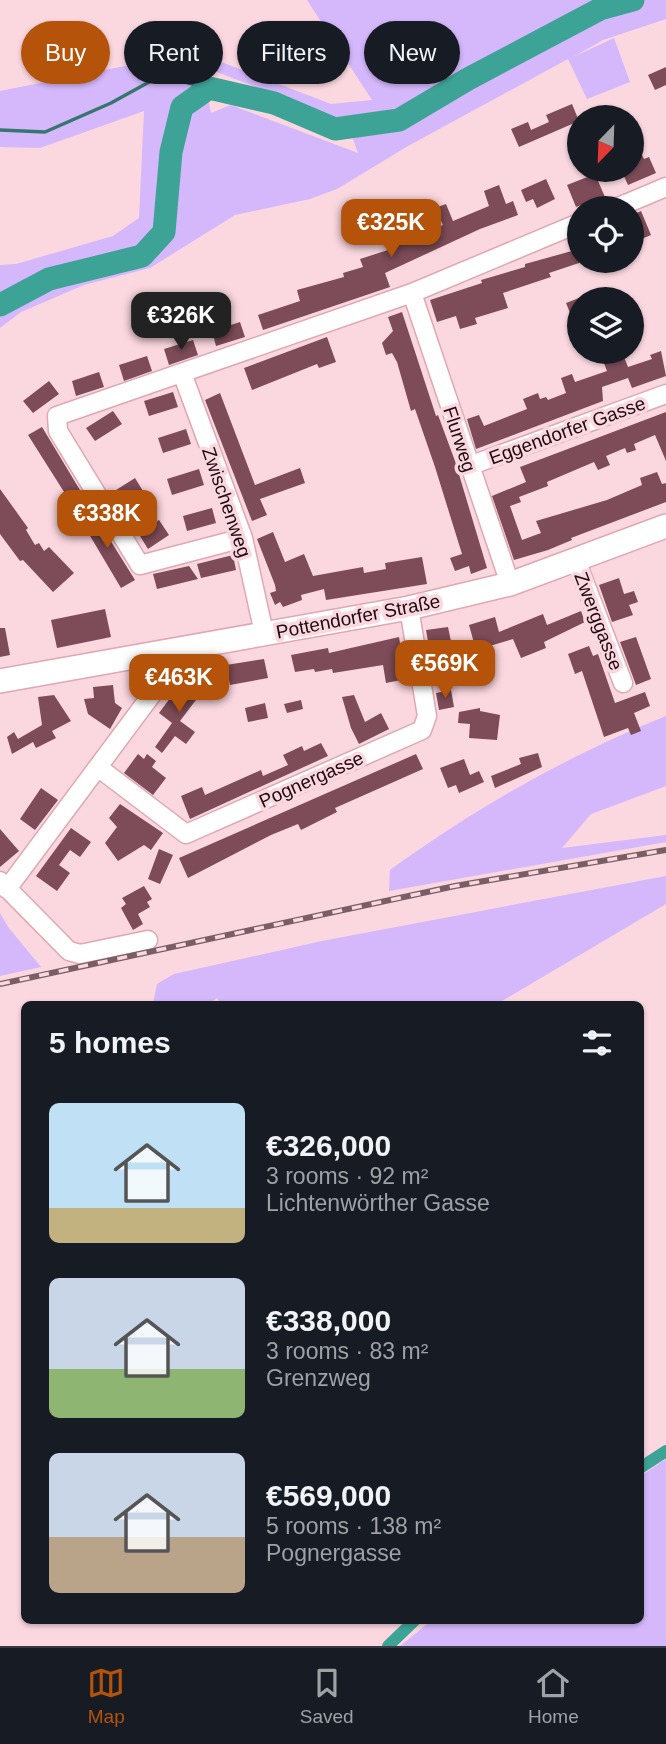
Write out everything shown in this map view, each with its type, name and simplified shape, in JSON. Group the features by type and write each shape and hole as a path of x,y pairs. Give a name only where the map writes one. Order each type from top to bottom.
{"main road":[{"name":"Pottendorfer Straße","path":"0,681 409,608 510,584 666,526"}],"street":[{"path":"644,196 666,187"},
{"path":"243,538 140,565 58,431 57,416 412,293 567,228"},
{"name":"Flurweg","path":"412,293 510,584"},
{"name":"Zwischenweg","path":"182,373 243,538 264,633"},
{"name":"Eggendorfer Gasse","path":"469,466 666,394"},
{"name":"Zwerggasse","path":"576,560 623,683"},
{"name":"Pognergasse","path":"99,768 186,834 422,730 427,716 409,608"},
{"path":"148,940 80,954 69,951 3,885 99,768 179,658 180,649"}],"shaded area":[{"path":"307,0 666,0 666,19 603,40 573,57 614,38 630,82 587,99 568,59 408,146 337,189 310,199 235,215 150,268 84,285 21,312 0,328 0,265 16,264 113,236 139,218 144,111 40,148 0,147 0,91 35,84 110,84 110,69 124,66 124,84 205,84 211,113 231,105 358,153 347,122 248,84 279,84 331,104 372,100 350,66 350,21 321,21"},
{"path":"223,63 237,68 237,80 223,74"},
{"path":"666,716 666,786 591,814 562,848 666,835 666,842 389,891 390,870 456,825 558,766"},
{"path":"666,876 666,904 502,1001 219,1001 217,998 213,1001 154,1001 157,984 174,974 322,941"},
{"path":"0,913 8,927 41,967 0,976"},
{"path":"666,1459 666,1646 400,1646 427,1624 644,1624 644,1474"}],"building":[{"path":"666,67 666,85 655,90 648,75"},
{"path":"567,106 567,126 519,147 511,129 528,122 531,130 549,122 546,115"},
{"path":"649,157 656,173 644,178 644,159"},
{"path":"546,179 555,199 537,208 533,199 526,202 521,190"},
{"path":"575,182 598,182 605,196 572,196 567,185"},
{"path":"499,185 506,204 513,201 518,215 480,229 385,273 390,287 263,330 258,315 300,301 297,290 344,277 343,273 363,267 360,259 388,250 377,229 395,220 401,232 420,228 423,234 443,225 435,208 446,204 453,221 489,206 484,191"},
{"path":"644,218 651,235 644,238"},
{"path":"567,252 567,267 549,273 551,277 503,293 508,308 475,318 477,324 460,329 456,316 437,322 430,300 482,283 481,280 525,267 525,264"},
{"path":"402,312 436,416 438,415 455,461 487,568 471,574 469,566 455,571 450,558 462,554 435,467 415,409 411,411 397,362 392,353 386,355 382,343 393,331 388,317"},
{"path":"240,322 245,337 216,346 212,331"},
{"path":"327,337 336,362 319,368 317,364 252,390 244,368"},
{"path":"193,340 198,355 169,365 164,349"},
{"path":"661,351 666,376 632,388 628,378 602,387 603,401 476,449 467,419 479,415 484,426 527,409 523,399 538,393 540,399 546,397 548,400 566,393 561,378 572,374 575,382 607,371 604,364 627,364 628,367 644,364 652,359 650,355"},
{"path":"147,356 152,371 124,381 119,365"},
{"path":"99,372 104,387 76,396 72,381"},
{"path":"49,381 59,394 33,413 23,401"},
{"path":"173,392 178,407 149,416 144,401"},
{"path":"220,393 255,485 300,468 305,483 260,499 267,515 252,521 205,400"},
{"path":"113,411 122,424 95,441 86,428"},
{"path":"666,412 666,461 655,435 634,444 636,450 627,453 625,448 606,456 610,465 598,470 594,462 547,482 548,486 519,497 521,502 510,506 522,540 541,533 536,521 607,500 642,485 640,478 657,472 662,484 666,483 666,502 571,538 572,540 548,550 514,560 492,496 526,482 520,467"},
{"path":"42,427 83,495 71,503 28,435"},
{"path":"186,429 191,444 163,453 158,438"},
{"path":"199,469 204,485 172,495 167,479"},
{"path":"135,478 143,491 139,493 145,504 142,505 154,523 159,520 169,535 148,549 113,492"},
{"path":"0,489 28,528 26,530 35,545 39,543 44,551 49,547 74,573 53,592 23,560 20,561 0,534"},
{"path":"212,508 216,523 187,531 183,516"},
{"path":"92,511 135,580 121,588 80,519"},
{"path":"273,532 285,562 304,554 313,576 363,567 364,573 386,569 385,563 422,557 427,584 326,600 324,589 301,595 302,600 283,607 280,602 275,605 270,593 276,591 275,585 257,539"},
{"path":"233,555 236,570 201,578 197,564"},
{"path":"189,566 198,579 157,589 153,574"},
{"path":"619,578 624,594 634,591 638,602 629,605 633,615 612,622 599,585"},
{"path":"105,609 111,637 57,648 51,620"},
{"path":"581,611 585,622 544,642 546,648 521,658 513,639 476,650 469,625 495,617 499,632 543,614 547,625"},
{"path":"448,627 452,646 429,647 426,630"},
{"path":"0,628 5,628 10,655 0,657"},
{"path":"399,637 406,679 386,683 383,665 333,673 332,669 295,672 291,655 328,648 329,653"},
{"path":"636,637 651,679 636,685 620,642"},
{"path":"589,646 593,656 598,654 615,703 645,692 650,706 634,713 641,731 631,735 628,728 604,737 582,671 575,674 568,654"},
{"path":"264,659 268,678 230,685 226,665"},
{"path":"185,678 202,692 180,721 195,732 186,744 175,736 162,753 155,747 172,723 159,713"},
{"path":"113,685 115,703 122,708 110,729 88,714 84,699 94,698 93,687"},
{"path":"451,690 454,707 439,710 436,693"},
{"path":"54,695 71,721 52,731 56,738 36,748 33,742 12,754 7,737 14,732 18,739 42,725 38,697"},
{"path":"354,695 365,722 381,713 389,729 359,744 342,697"},
{"path":"301,700 303,709 287,713 284,704"},
{"path":"265,703 268,718 248,722 245,708"},
{"path":"480,708 480,711 500,715 497,740 469,738 470,724 458,723 459,712"},
{"path":"321,743 328,756 190,819 181,796 202,787 205,795 261,770 263,776 288,765 283,755 302,746 304,751"},
{"path":"538,753 542,767 495,788 491,776 521,764 519,758"},
{"path":"138,754 144,759 147,754 156,761 152,767 166,778 153,795 124,773"},
{"path":"416,754 423,769 335,808 337,812 301,830 298,824 271,835 188,878 179,858"},
{"path":"464,759 470,775 479,771 484,782 459,793 456,785 448,788 440,768"},
{"path":"41,788 58,800 35,830 20,819"},
{"path":"120,804 163,833 151,850 144,845 118,861 105,843 117,827 109,818"},
{"path":"71,828 91,842 80,857 70,850 59,865 70,873 57,891 36,876"},
{"path":"0,829 19,851 0,867"},
{"path":"159,849 173,855 160,884 148,879"},
{"path":"144,886 152,899 147,902 150,907 138,914 143,924 133,930 121,908 126,904 122,898"}],"waterway":[{"path":"0,305 49,279 142,256 164,232 171,152 182,107 209,88 274,103 335,129 399,120 468,79 600,9 633,0"},
{"path":"0,130 45,132 111,103 160,76 209,88"},
{"path":"644,1465 666,1451"},
{"path":"388,1646 411,1624"}],"railway":[{"path":"0,984 455,886 666,850"}]}
